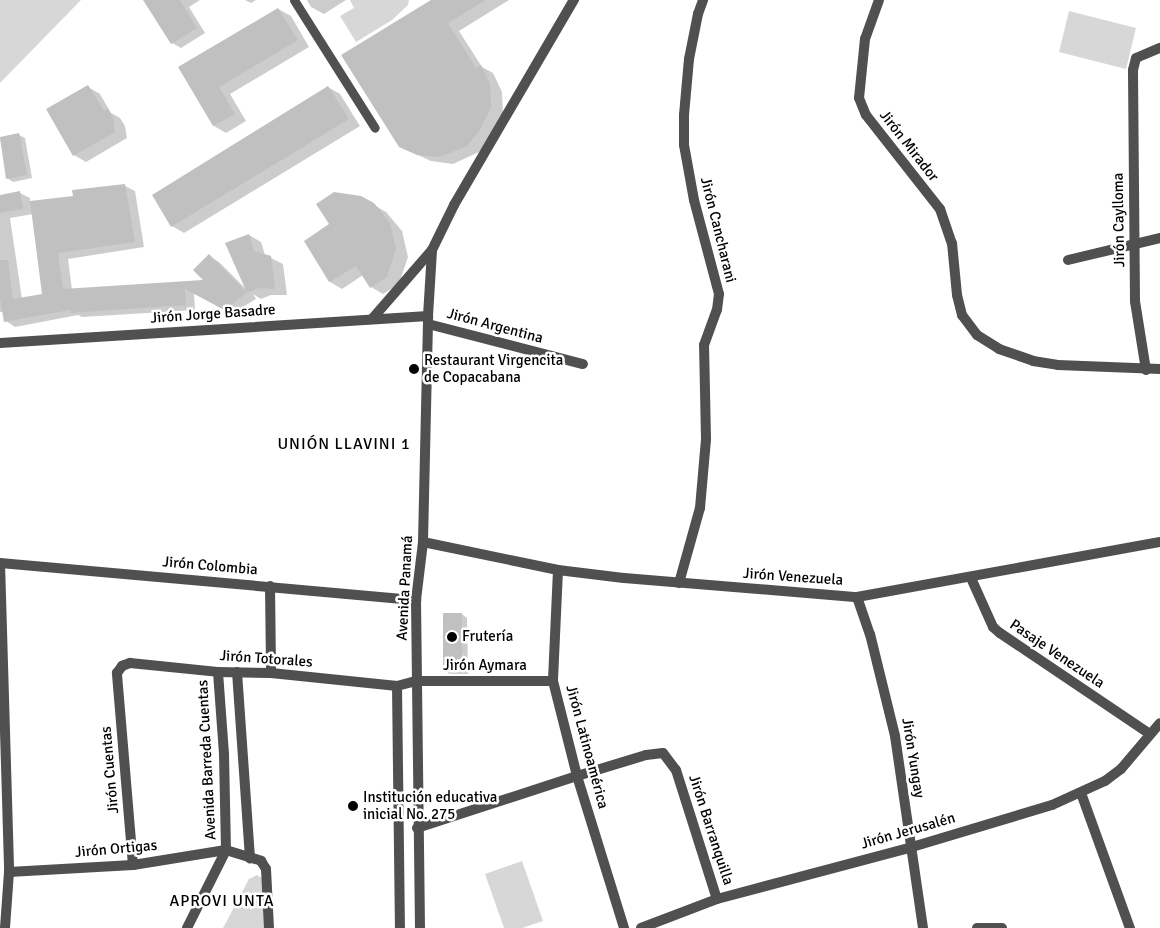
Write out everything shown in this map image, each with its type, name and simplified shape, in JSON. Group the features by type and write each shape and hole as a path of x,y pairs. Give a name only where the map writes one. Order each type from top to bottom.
{"street":[{"path":"372,319 432,250 454,205 574,0"},
{"name":"Jirón Cancharani","path":"679,583 700,508 706,439 704,345 717,310 719,294 694,200 684,145 684,115 689,59 698,14 703,0"},
{"name":"Jirón Mirador","path":"879,0 865,39 859,98 866,114 940,209 952,243 962,315 977,335 1000,349 1033,361 1058,365 1160,370"},
{"name":"Jirón Caylloma","path":"1146,370 1135,301 1132,70 1136,58 1160,48"},
{"path":"1068,260 1160,238"},
{"name":"Avenida Panamá","path":"420,928 416,600 423,542 428,320 432,250"},
{"name":"Jirón Jorge Basadre","path":"0,343 372,319 428,320"},
{"name":"Jirón Argentina","path":"428,320 583,364"},
{"name":"Jirón Venezuela","path":"423,542 558,570 679,583 857,597 971,578 1160,542"},
{"path":"0,563 3,749 9,872 5,928"},
{"name":"Jirón Colombia","path":"0,563 416,600"},
{"name":"Jirón Latinoamérica","path":"558,570 553,681 577,776 624,928"},
{"name":"Pasaje Venezuela","path":"971,578 993,627 1150,734"},
{"path":"270,586 271,673"},
{"name":"Jirón Yungay","path":"857,597 870,634 896,736 923,928"},
{"name":"Jirón Totorales","path":"117,673 122,666 130,663 218,672 271,673 397,686 416,681"},
{"name":"Avenida Barreda Cuentas","path":"187,928 226,850 224,754 218,672"},
{"path":"237,672 250,859"},
{"name":"Jirón Cuentas","path":"117,673 133,865"},
{"name":"Jirón Aymara","path":"416,681 553,681"},
{"path":"397,686 400,928"},
{"name":"Jirón Jerusalén","path":"640,928 717,899 912,847 1052,805 1105,781 1121,769 1160,723"},
{"name":"Jirón Barranquilla","path":"577,776 655,753 663,754 676,770 717,899"},
{"path":"418,828 577,776"},
{"path":"1081,793 1130,928"},
{"path":"226,850 261,861 266,869 270,928"},
{"name":"Jirón Ortigas","path":"9,872 133,865 226,850"},
{"path":"977,928 1002,928"}],"lane":[{"path":"294,0 375,128"}],"shaded area":[{"path":"0,0 81,0 0,83"},
{"path":"350,0 409,0 408,5 392,20 356,42 340,16 354,8"},
{"path":"1069,11 1136,28 1126,69 1059,52"},
{"path":"522,861 543,921 522,928 504,928 485,874"},
{"path":"257,875 263,879 266,928 223,928 249,879"}],"building":[{"path":"143,0 180,0 197,28 171,44"},
{"path":"431,0 486,0 448,23 476,68 481,65 490,84 491,107 480,130 467,146 440,157 417,155 399,147 341,55"},
{"path":"278,8 298,40 219,87 235,114 213,126 178,67"},
{"path":"88,85 104,111 108,109 113,118 115,132 73,156 46,109"},
{"path":"328,86 349,119 171,227 152,195"},
{"path":"19,133 27,175 6,179 0,137"},
{"path":"125,184 135,242 58,253 63,289 203,280 193,270 209,254 247,293 234,302 228,312 185,289 186,305 71,313 70,310 4,322 0,298 0,260 8,260 13,299 42,294 30,201 73,196 72,190"},
{"path":"20,191 23,209 0,213 0,195"},
{"path":"334,192 361,196 374,203 390,223 396,249 387,277 370,288 356,266 329,282 304,241 329,224 316,204"},
{"path":"249,234 254,251 271,256 275,289 259,288 247,293 225,243"},
{"name":"Frutería","path":"443,613 462,613 462,671 443,671"}],"place":[{"name":"Restaurant Virgencita de Copacabana","path":"414,369"},
{"name":"Frutería","path":"452,637"},
{"name":"Institución educativa inicial No. 275","path":"353,806"}],"district":[{"name":"UNIÓN LLAVINI 1","path":"344,444"},
{"name":"APROVI UNTA","path":"222,901"}]}
